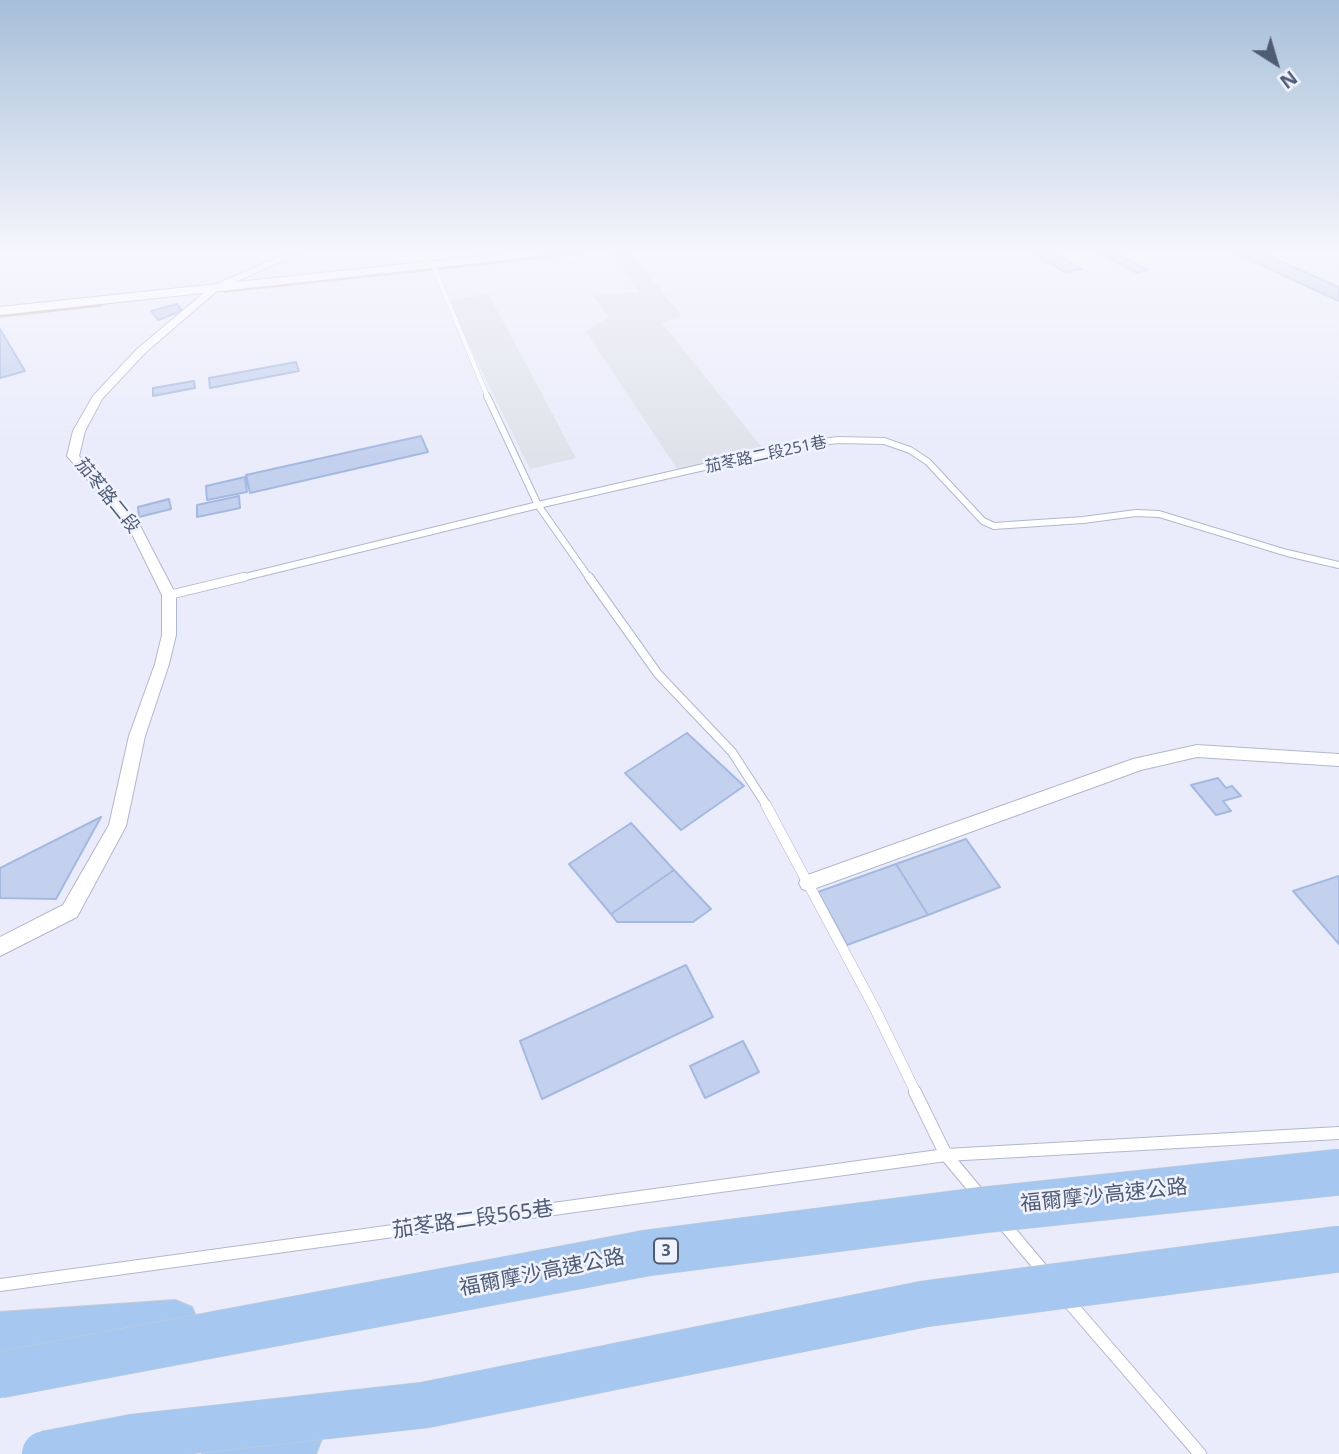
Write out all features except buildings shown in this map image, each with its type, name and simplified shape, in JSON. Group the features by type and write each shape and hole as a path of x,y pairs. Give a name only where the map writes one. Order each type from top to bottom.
{"highway":[{"name":"福爾摩沙高速公路","path":"0,1375 647,1253 983,1210 1339,1172"},
{"path":"227,1454 425,1405 924,1304 1339,1249"},
{"path":"0,1336 343,1311"},
{"path":"45,1454 134,1437 425,1405"}],"street":[{"name":"茄苳路二段","path":"0,947 70,911 117,826 137,736 167,644 169,595 133,523 73,456 79,431 97,398 141,351 176,321"},
{"path":"808,883 1139,764 1197,751 1339,761"}],"lane":[{"path":"456,321 501,430 538,505 658,674 732,752 783,833 875,1009 946,1155 1200,1454"},
{"name":"茄苳路二段251巷","path":"169,595 538,505 809,443 839,440 884,441 910,450 928,462 983,521 994,526 1095,519 1136,513 1159,514 1287,553 1339,565"},
{"name":"茄苳路二段565巷","path":"0,1285 946,1155 1339,1133"}],"shaded area":[{"path":"457,321 503,321 576,458 530,469"},
{"path":"602,321 668,321 662,323 764,450 679,472 586,332"}]}
